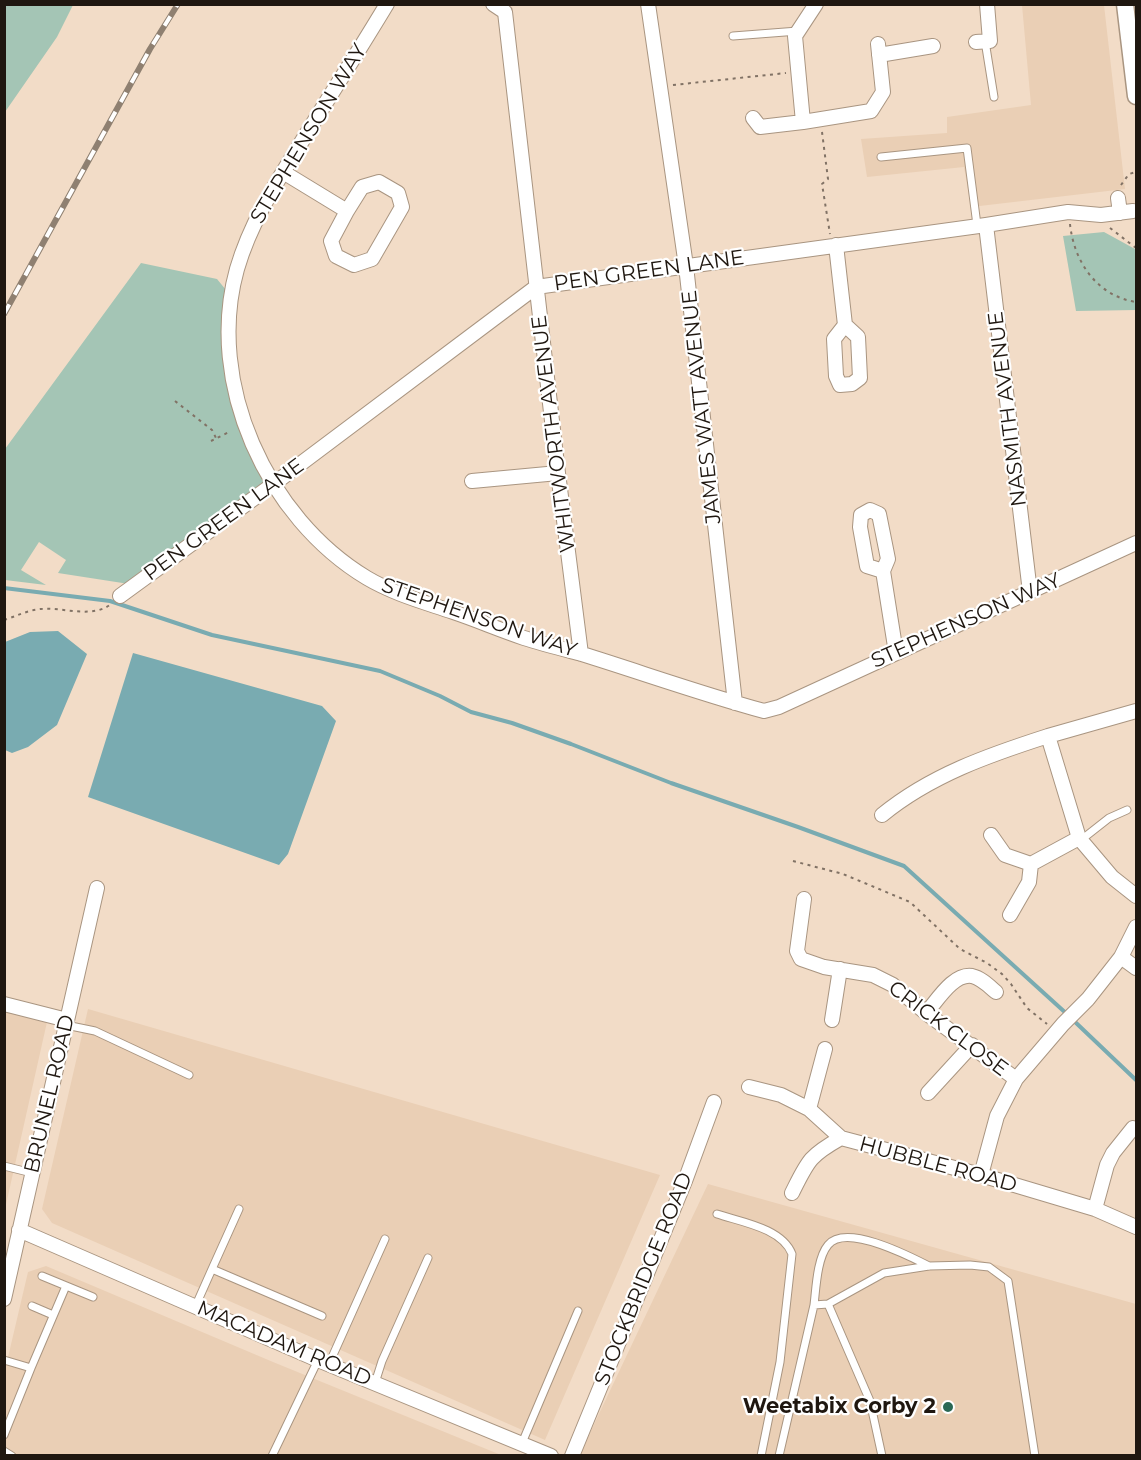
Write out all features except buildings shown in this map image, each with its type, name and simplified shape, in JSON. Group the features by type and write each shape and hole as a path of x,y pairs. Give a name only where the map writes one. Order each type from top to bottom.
{"street":[{"name":"STEPHENSON WAY","path":"387,4 263,205 238,266 233,285 229,328 231,362 242,416 264,470 275,483 280,495 308,530 338,557 367,578 399,594 523,638 764,711 779,707 1137,543"},
{"name":"WHITWORTH AVENUE","path":"493,4 505,12 581,654"},
{"name":"JAMES WATT AVENUE","path":"648,4 686,266 735,703"},
{"path":"803,122 795,36 816,4"},
{"path":"987,4 984,42 1004,40"},
{"path":"1125,4 1137,96"},
{"path":"753,118 760,127 871,111 883,92 878,50 933,46"},
{"path":"283,172 347,211"},
{"path":"379,182 398,193 402,207 372,259 354,265 336,255 331,241 347,211 362,187 379,182"},
{"name":"PEN GREEN LANE","path":"120,596 536,287 686,266 833,241 982,225 1068,212 1101,215 1126,212 1118,198"},
{"name":"NASMITH AVENUE","path":"982,225 1030,592"},
{"path":"833,241 845,325"},
{"path":"472,481 558,473"},
{"path":"883,571 896,653"},
{"path":"882,815 904,796 934,779 997,752 1137,711"},
{"path":"1048,736 1080,839 1112,878 1137,897"},
{"path":"991,835 1005,855 1031,864 1080,839"},
{"path":"1010,915 1029,882 1031,864"},
{"name":"BRUNEL ROAD","path":"4,1299 97,888"},
{"name":"CRICK CLOSE","path":"804,899 797,951 801,959 824,967 873,975 893,985 926,1013 1016,1079"},
{"path":"981,1175 997,1116 1016,1079 1088,999 1121,957 1137,927"},
{"path":"1121,957 1137,968"},
{"path":"832,1020 840,969"},
{"path":"926,1013 952,983 963,977 973,976 996,992"},
{"path":"4,1004 67,1022"},
{"path":"928,1093 972,1045"},
{"path":"809,1109 825,1049"},
{"name":"HUBBLE ROAD","path":"749,1088 781,1095 809,1109 841,1138 981,1175 1095,1209 1137,1227"},
{"name":"STOCKBRIDGE ROAD","path":"572,1455 685,1181 714,1102"},
{"path":"1095,1209 1107,1165 1113,1153 1133,1128"},
{"path":"792,1193 805,1165 817,1151 841,1138"},
{"name":"MACADAM ROAD","path":"19,1230 324,1362 551,1455"}],"lane":[{"path":"733,36 798,32"},
{"path":"984,42 994,97"},
{"path":"881,157 967,148 982,225"},
{"path":"1080,839 1109,818 1127,810"},
{"path":"67,1022 95,1031 189,1075"},
{"path":"4,1166 32,1173"},
{"path":"196,1305 239,1209"},
{"path":"717,1214 772,1232 782,1238 792,1254 780,1362 761,1455"},
{"path":"779,1455 814,1305 824,1251 829,1243 839,1238 879,1243 929,1266"},
{"path":"272,1455 324,1362 385,1239"},
{"path":"375,1383 382,1361 428,1258"},
{"path":"814,1305 828,1304 884,1273 929,1266 989,1267 1008,1281 1035,1455"},
{"path":"212,1269 322,1316"},
{"path":"42,1276 93,1297"},
{"path":"4,1435 66,1286"},
{"path":"828,1304 870,1401 882,1455"},
{"path":"32,1305 54,1315"},
{"path":"522,1443 578,1311"},
{"path":"4,1359 31,1368"},
{"path":"4,1451 12,1455"}],"path":[{"path":"672,85 798,72"},
{"path":"822,132 828,179 822,184 833,241"},
{"path":"1068,212 1076,252 1089,276 1112,294 1137,302"},
{"path":"1101,215 1101,221 1137,248"},
{"path":"176,401 207,426 216,438"},
{"path":"211,441 231,431"},
{"path":"4,620 42,609 92,612 107,607"},
{"path":"793,861 843,874 910,902 960,950 987,963 1002,974 1028,1008 1060,1028"}],"shaded area":[{"path":"1022,5 1104,5 1125,189 971,207 964,167 867,177 861,139 947,133 947,117 1031,105"},
{"path":"88,1009 660,1175 545,1440 52,1223 42,1209"},
{"path":"5,1011 47,1022 5,1209"},
{"path":"708,1184 1136,1304 1136,1455 579,1456"},
{"path":"46,1266 501,1455 5,1456 5,1370 28,1272"}],"green space":[{"path":"5,4 73,5 57,37 5,112"},
{"path":"1104,232 1135,249 1136,310 1076,311 1063,236"},
{"path":"141,263 217,279 226,290 224,363 236,418 244,423 275,483 129,584 58,573 66,560 39,542 21,570 46,585 5,580 5,449"}],"water":[{"path":"58,631 87,654 57,725 28,747 12,753 5,750 5,642 30,632"},
{"path":"133,653 322,706 336,721 288,854 279,865 88,797"}],"waterway":[{"path":"4,588 110,601 212,635 380,671 440,696 471,712 512,723 671,783 904,866 1068,1015"},
{"path":"1073,1020 1136,1080"}],"railway":[{"path":"4,314 150,49 178,4"}],"place":[{"name":"Weetabix Corby 2","path":"948,1407"}]}
